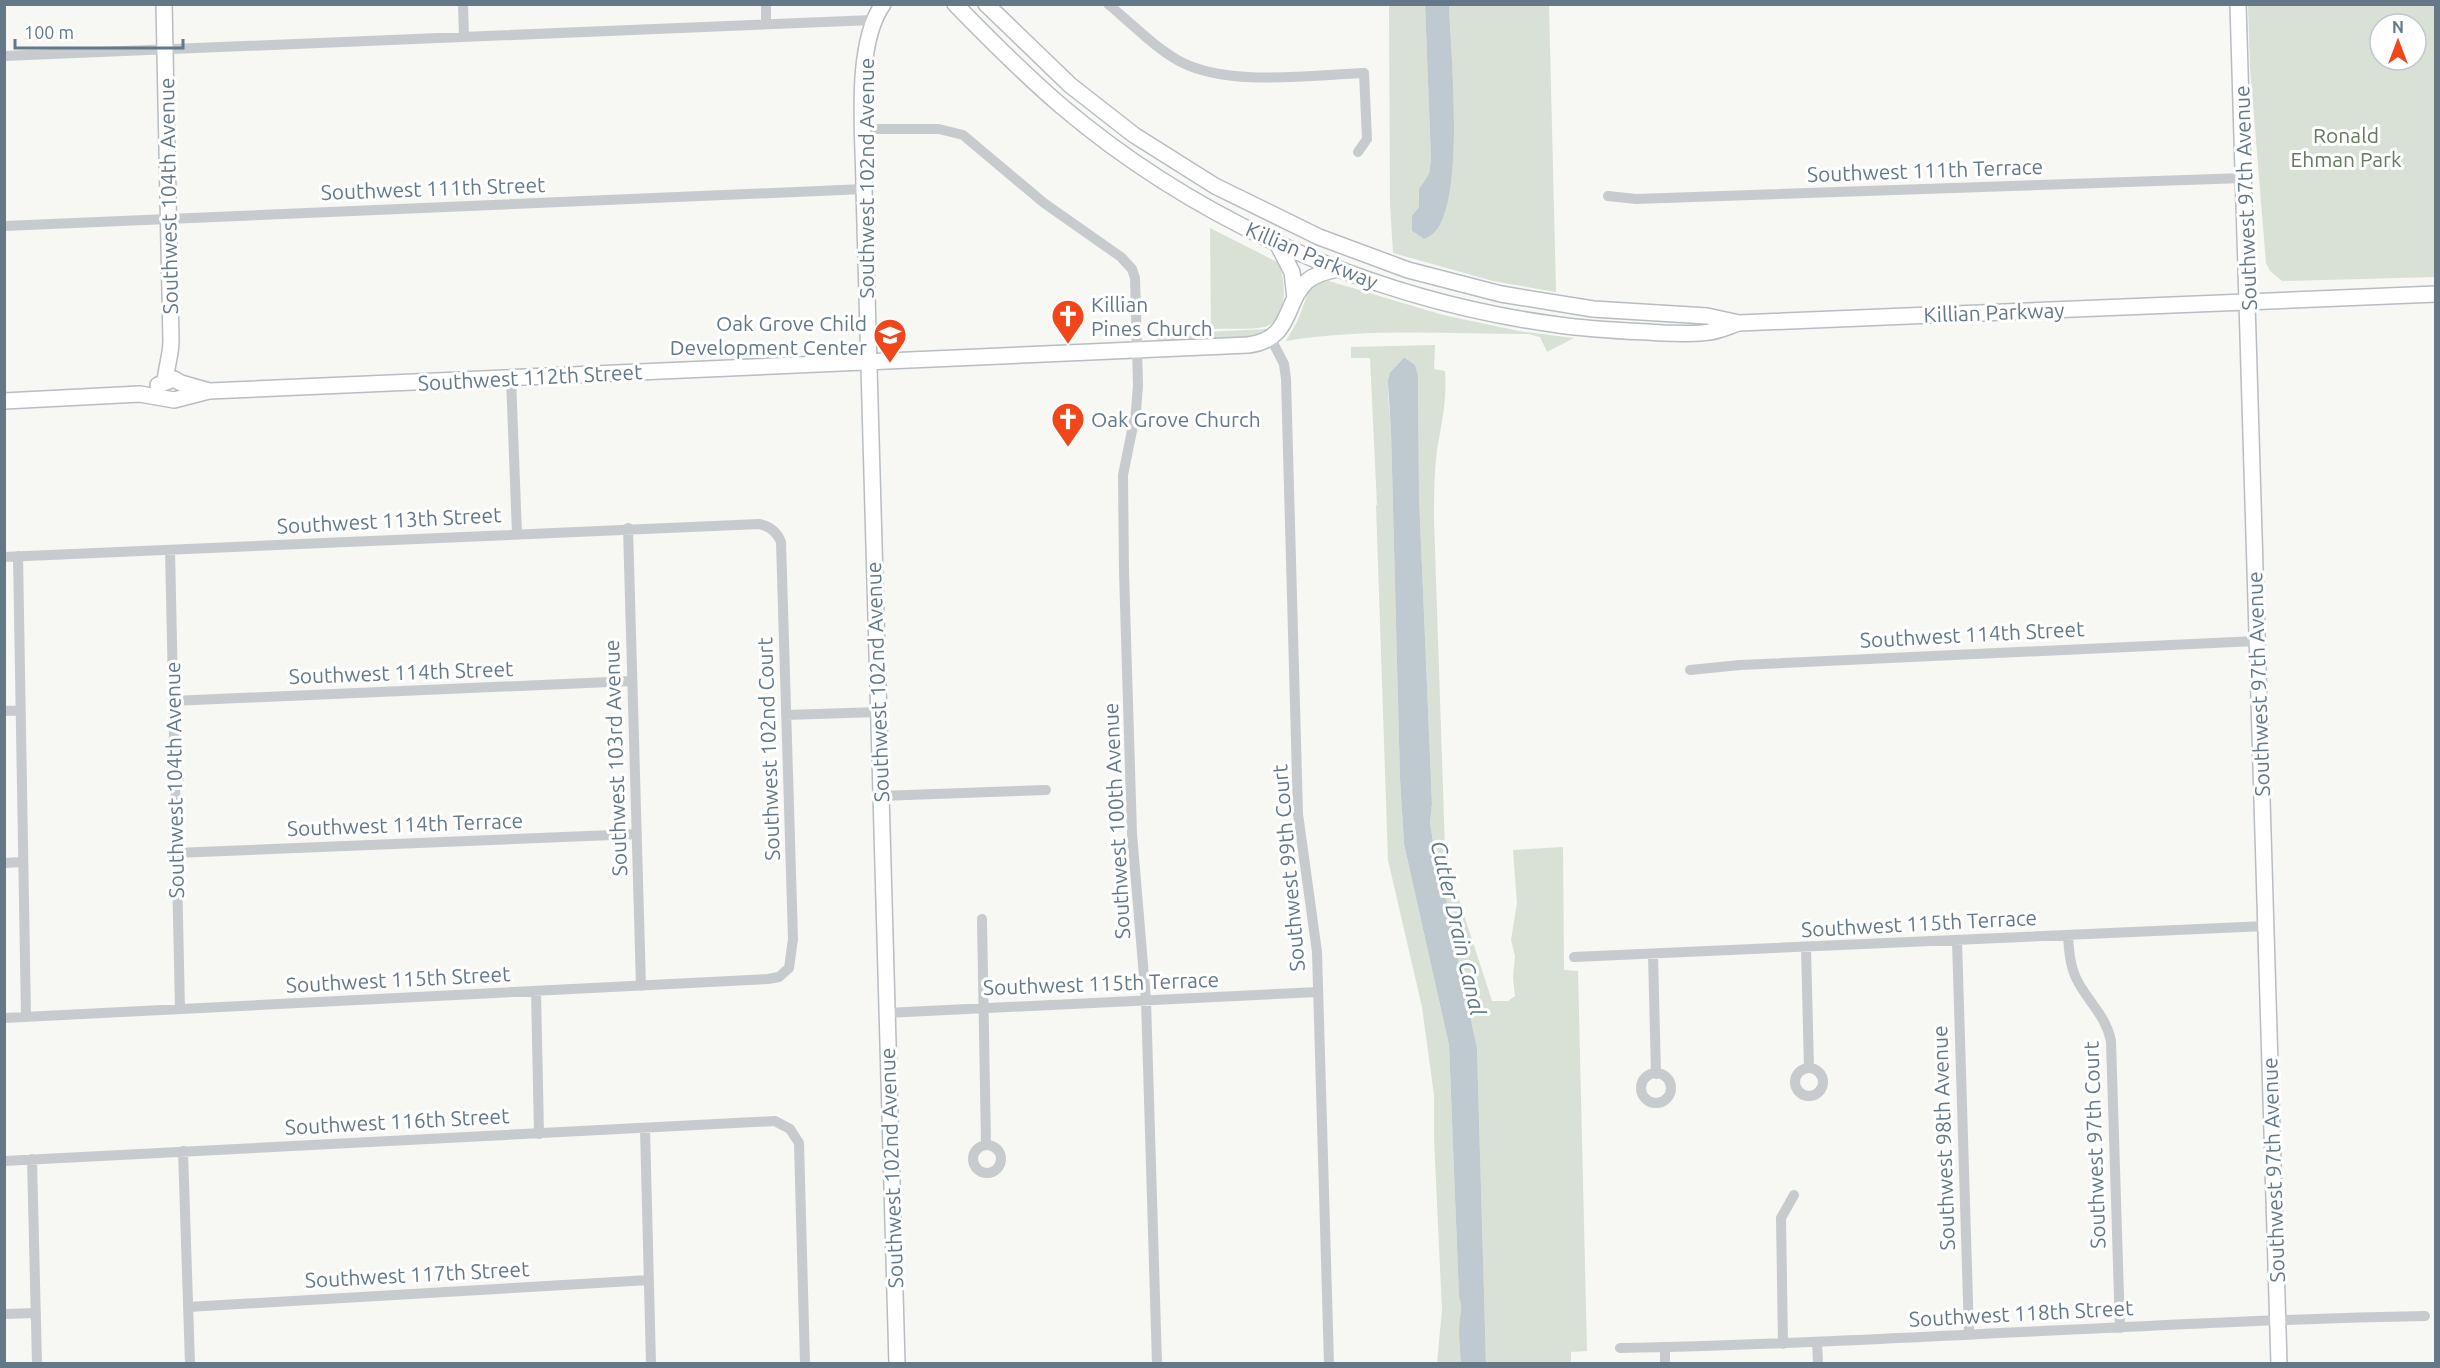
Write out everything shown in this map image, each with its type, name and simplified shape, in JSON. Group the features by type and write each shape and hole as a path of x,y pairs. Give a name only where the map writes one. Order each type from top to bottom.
{"street":[{"name":"Southwest 104th Avenue","path":"164,4 171,352 167,360 172,388"},
{"path":"463,4 464,37"},
{"path":"766,4 766,24"},
{"name":"Southwest 102nd Avenue","path":"883,4 873,20 863,66 864,189 867,362 897,1364"},
{"name":"Killian Parkway","path":"955,4 1023,73 1103,139 1157,177 1204,206 1277,243 1338,269 1450,305 1559,325 1618,331 1699,333 1739,323 2248,301"},
{"name":"Killian Parkway","path":"986,4 1070,85 1134,135 1215,186 1311,233 1399,267 1501,294 1593,309 1707,316 1739,323"},
{"path":"1108,4 1179,61 1212,74 1245,77 1364,73 1367,139 1358,152"},
{"name":"Southwest 97th Avenue","path":"2238,4 2279,1364"},
{"path":"4,56 873,20"},
{"name":"Southwest 100th Avenue","path":"864,129 939,129 963,135 1044,203 1121,257 1132,269 1136,278 1137,406 1125,458 1122,484 1132,834 1146,1000 1157,1364"},
{"name":"Southwest 111th Terrace","path":"1608,196 1647,199 2244,178"},
{"name":"Southwest 111th Street","path":"4,226 864,189"},
{"path":"1277,243 1292,272 1295,298"},
{"path":"1270,337 1284,323 1295,298 1312,278 1338,269"},
{"path":"2248,301 2436,294"},
{"name":"Southwest 112th Street","path":"172,388 209,391 1138,351 1248,345 1270,337"},
{"name":"Southwest 99th Court","path":"1270,337 1282,357 1286,372 1299,824 1317,952 1329,1364"},
{"path":"511,378 517,534"},
{"path":"4,401 140,394 148,388 172,388"},
{"name":"Southwest 113th Street","path":"4,557 628,528 759,524 774,531"},
{"name":"Southwest 103rd Avenue","path":"628,528 641,986"},
{"name":"Southwest 102nd Court","path":"774,531 781,542 793,939 789,968"},
{"name":"Southwest 104th Avenue","path":"170,550 180,1009"},
{"path":"18,556 26,1017"},
{"name":"Southwest 114th Street","path":"1690,670 1740,665 2256,641"},
{"name":"Southwest 114th Street","path":"172,701 632,681"},
{"path":"4,711 20,710"},
{"path":"786,715 878,712"},
{"path":"880,796 1046,790"},
{"name":"Southwest 114th Terrace","path":"175,853 637,834"},
{"path":"4,863 22,862"},
{"path":"982,919 986,1144"},
{"name":"Southwest 115th Terrace","path":"1574,957 2266,926"},
{"name":"Southwest 97th Court","path":"2068,936 2073,970 2079,984 2103,1018 2111,1041 2120,1328"},
{"name":"Southwest 98th Avenue","path":"1957,941 1969,1334"},
{"path":"1806,948 1809,1068"},
{"path":"1653,954 1656,1074"},
{"name":"Southwest 115th Street","path":"4,1018 773,978 785,973 789,968"},
{"path":"536,991 539,1134"},
{"name":"Southwest 115th Terrace","path":"886,1013 1318,992"},
{"name":"Southwest 116th Street","path":"4,1161 769,1120 781,1123 790,1129 799,1143 805,1364"},
{"path":"645,1128 651,1364"},
{"path":"183,1151 190,1364"},
{"path":"32,1159 37,1364"},
{"path":"1783,1344 1780,1218 1794,1195"},
{"name":"Southwest 117th Street","path":"188,1307 649,1280"},
{"path":"4,1314 36,1313"},
{"name":"Southwest 118th Street","path":"1620,1348 1783,1344 2277,1320 2425,1316"},
{"path":"1817,1342 1818,1364"},
{"path":"1665,1347 1665,1364"}],"green space":[{"path":"1389,5 1425,5 1431,160 1429,174 1419,189 1419,207 1413,216 1412,231 1424,239 1438,228 1446,209 1451,183 1454,120 1449,5 1549,5 1556,292 1493,281 1393,253 1390,204"},
{"name":"Ronald Ehman Park","path":"2248,5 2435,5 2435,277 2282,281 2270,271 2266,263 2250,67"},
{"path":"1210,228 1279,263 1284,299 1278,317 1272,323 1258,328 1211,329"},
{"path":"1329,281 1443,315 1519,331 1574,338 1547,352 1540,337 1528,334 1376,333 1286,341 1298,320 1309,290 1319,282"},
{"path":"1267,329 1248,338 1161,342 1148,333 1152,330 1161,334"},
{"path":"1435,345 1434,369 1445,371 1444,411 1436,459 1434,511 1445,849 1452,878 1492,1001 1508,1001 1515,996 1513,978 1515,956 1511,940 1517,903 1513,850 1563,847 1564,970 1578,971 1587,1351 1571,1352 1571,1363 1486,1363 1477,1048 1450,913 1436,863 1430,821 1432,804 1419,496 1418,376 1408,359 1404,357 1392,373 1388,391 1400,779 1404,844 1449,1045 1459,1297 1462,1305 1459,1329 1461,1363 1437,1363 1442,1310 1434,1095 1422,1007 1388,860 1370,358 1351,358 1351,347"}],"shaded area":[{"path":"1425,5 1449,5 1454,121 1451,183 1446,209 1437,230 1424,239 1412,231 1412,216 1419,207 1419,189 1429,174 1431,160"},
{"path":"1404,357 1415,365 1418,376 1419,496 1432,804 1430,822 1436,863 1450,913 1477,1048 1486,1363 1461,1363 1459,1329 1461,1305 1449,1045 1404,844 1388,381 1390,373"}],"place":[{"name":"Killian Pines Church","path":"1068,345"},
{"name":"Oak Grove Child Development Center","path":"890,364"},
{"name":"Oak Grove Church","path":"1068,448"}],"water label":[{"name":"Cutler Drain Canal","path":"1459,928"}]}
